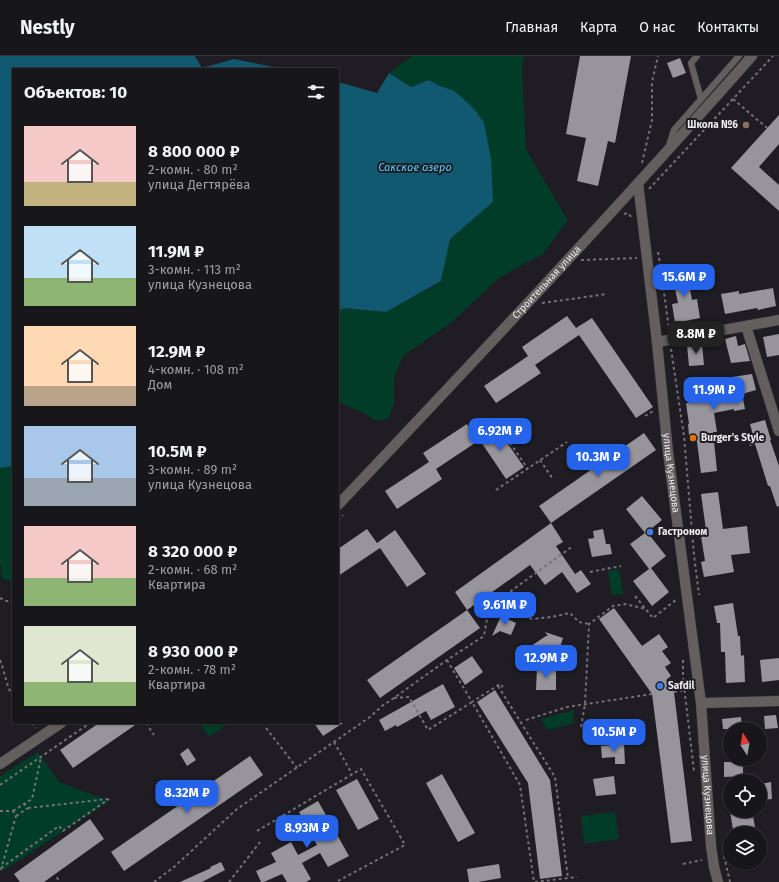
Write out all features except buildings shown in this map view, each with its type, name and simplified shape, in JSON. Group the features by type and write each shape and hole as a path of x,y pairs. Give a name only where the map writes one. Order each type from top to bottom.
{"street":[{"name":"Строительная улица","path":"339,504 638,183 752,56"},
{"name":"улица Кузнецова","path":"638,183 657,342 668,452 701,703 711,846 718,882"},
{"path":"657,342 779,320"},
{"path":"746,326 779,431"},
{"path":"701,703 779,701"},
{"path":"0,764 60,724"}],"lane":[{"path":"697,56 691,63 701,100"},
{"path":"668,150 674,130 739,56"}],"path":[{"path":"641,170 652,120 652,82 658,56"},
{"path":"646,193 773,56"},
{"path":"733,99 767,128"},
{"path":"623,214 628,213 633,219"},
{"path":"585,254 580,260 639,258"},
{"path":"660,263 669,332"},
{"path":"544,298 539,304 607,294"},
{"path":"645,416 656,409"},
{"path":"494,418 528,469"},
{"path":"496,490 567,442"},
{"path":"540,460 553,479"},
{"path":"154,882 174,867 238,809 370,717 382,706 447,660 484,636 489,607 573,546"},
{"path":"590,572 621,566"},
{"path":"636,596 653,618 678,598 679,605"},
{"path":"0,598 6,601 12,601"},
{"path":"489,607 532,619 570,613 579,622 589,624 613,606 625,604 646,609"},
{"path":"581,728 585,704 589,624"},
{"path":"0,660 12,694"},
{"path":"447,660 520,785 534,882 577,877"},
{"path":"394,698 409,697 428,730 500,684 503,687"},
{"path":"498,686 555,777 568,878"},
{"path":"674,692 684,690"},
{"path":"526,720 566,707 652,694"},
{"path":"0,785 89,724"},
{"path":"147,724 154,735"},
{"path":"266,728 296,768"},
{"path":"334,742 352,775"},
{"path":"0,811 13,811 32,799 41,757"},
{"path":"257,831 362,769 405,845 336,882"},
{"path":"0,873 1,868 16,816 28,808 108,799 63,831 59,826 1,868"},
{"path":"24,804 28,808"},
{"path":"13,811 16,816"},
{"path":"229,882 260,842"},
{"path":"683,864 705,859"},
{"path":"57,877 59,882"}],"green space":[{"path":"412,56 524,56 522,70 526,149 568,221 543,254 500,277 451,323 403,356 394,377 394,404 388,419 376,421 362,412 339,402 339,310 344,308 386,312 441,282 449,239 493,202 453,90 440,86 429,80 411,87 389,73"},
{"path":"12,466 12,581 2,579 0,566 0,468"},
{"path":"619,569 623,594 612,595 608,571"},
{"path":"574,710 573,724 547,730 541,719"},
{"path":"200,724 228,724 209,737"},
{"path":"38,752 59,782 109,801 3,871 0,866 0,776"},
{"path":"615,812 619,839 584,844 581,816"}],"water":[{"path":"0,56 195,56 202,68 12,68 12,466 0,468"},
{"path":"234,59 278,68 202,68"},
{"name":"Сакское озеро","path":"389,73 411,87 429,80 440,86 453,90 468,103 484,123 491,159 493,202 450,239 441,281 386,312 344,308 339,310 339,82 377,93"}],"place":[{"name":"Школа №6","path":"746,125"},
{"name":"Burger's Style","path":"693,438"},
{"name":"Гастроном","path":"650,532"},
{"name":"Safdil","path":"660,686"}]}
